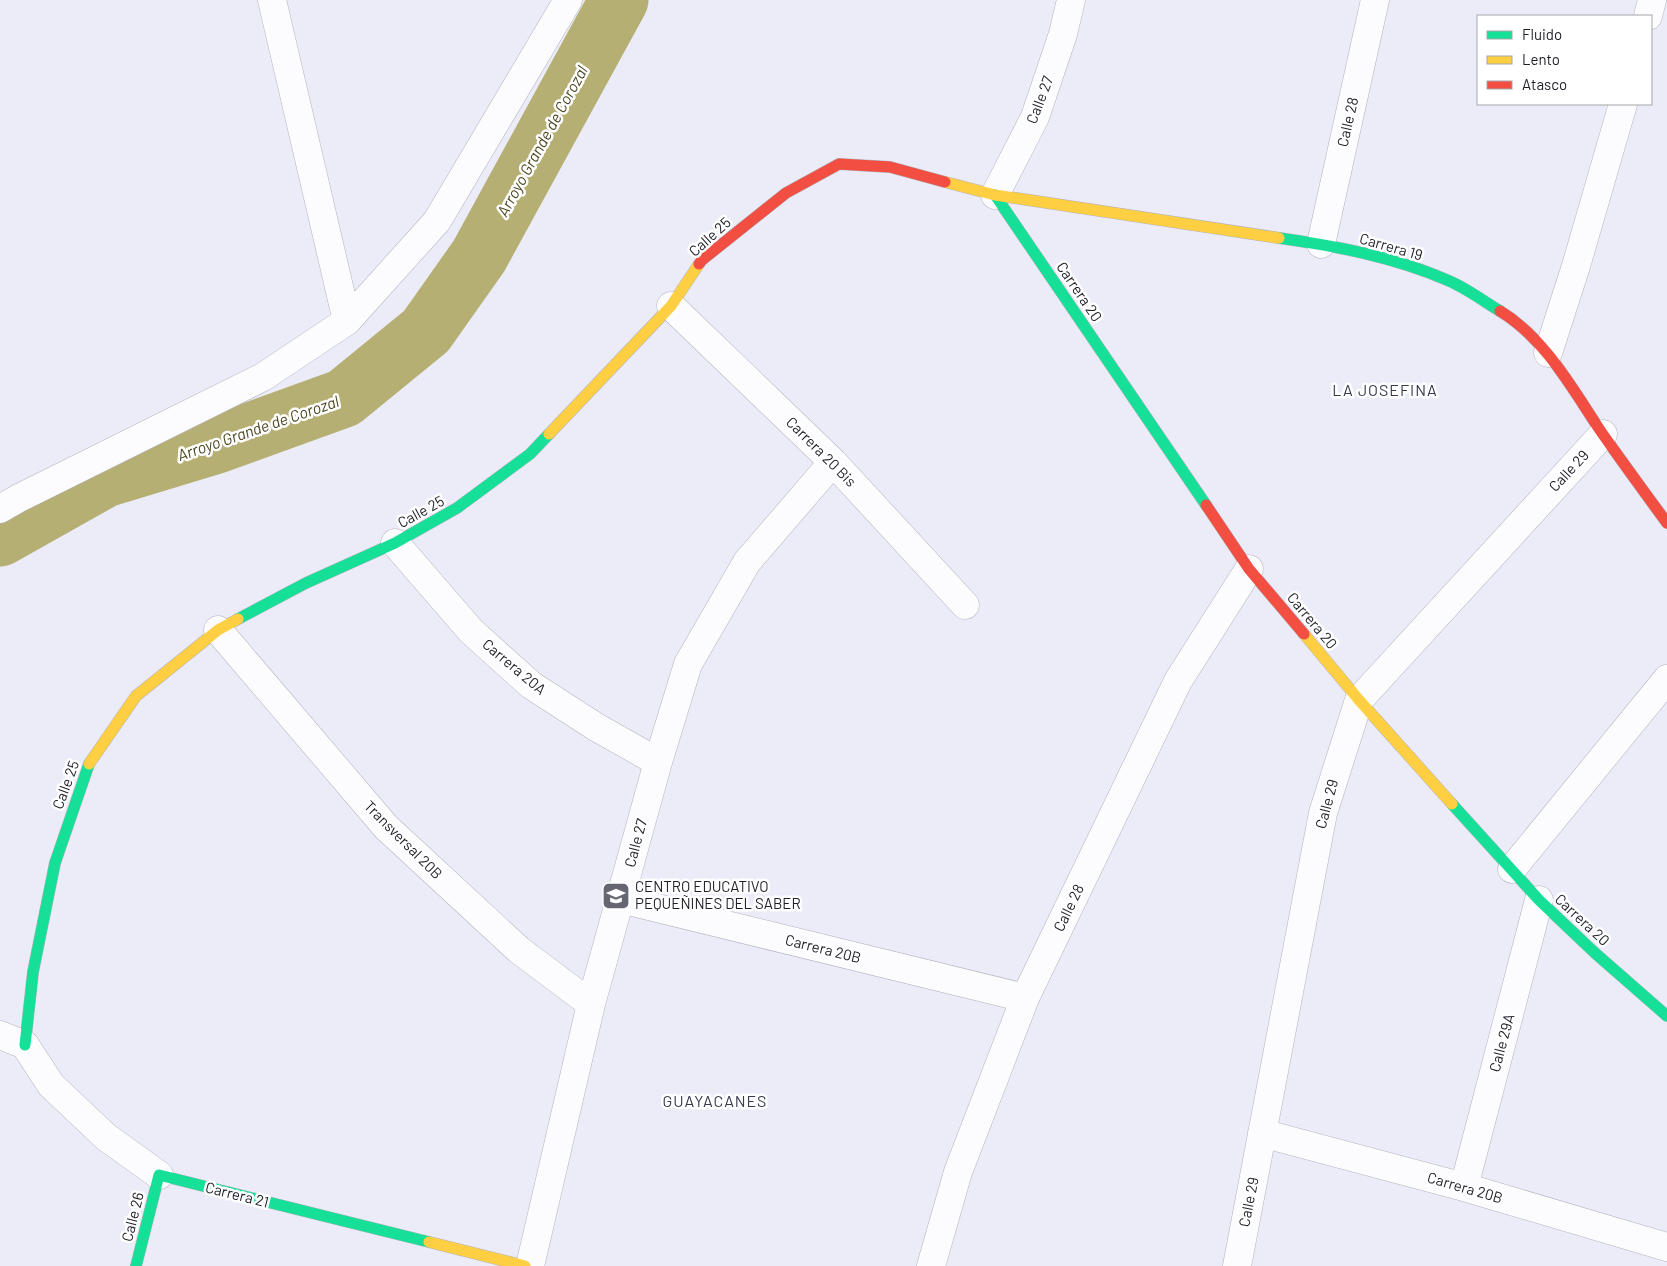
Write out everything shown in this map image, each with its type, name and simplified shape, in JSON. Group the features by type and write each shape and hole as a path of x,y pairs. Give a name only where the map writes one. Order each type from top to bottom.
{"street":[{"path":"0,509 263,377 348,321 437,221 568,0"},
{"name":"Calle 27","path":"995,195 1035,117 1064,34 1071,0"},
{"name":"Calle 28","path":"1321,244 1375,0"},
{"path":"1648,15 1652,0"},
{"path":"275,1 348,321"},
{"path":"1548,353 1576,266 1622,105"},
{"name":"Calle 25","path":"12,1040 32,972 55,863 90,762 136,696 218,630 306,583 395,543 457,508 530,454 672,306 702,260 786,194 839,164 890,167 995,195"},
{"name":"Carrera 19","path":"995,195 1321,244 1377,256 1448,280 1510,317 1548,353 1667,523"},
{"name":"Carrera 20","path":"995,195 1249,569 1359,700 1539,900 1667,1016"},
{"name":"Carrera 20 Bis","path":"672,306 833,462 965,605"},
{"name":"Calle 29","path":"1237,1266 1323,813 1359,700 1603,434"},
{"name":"Calle 27","path":"530,1266 591,1004 658,762 688,664 747,562 833,462"},
{"name":"Carrera 20A","path":"395,543 471,630 530,685 596,727 658,762"},
{"name":"Calle 28","path":"931,1266 958,1172 1025,998 1178,681 1249,569"},
{"name":"Transversal 20B","path":"218,630 386,827 518,950 591,1004"},
{"path":"1512,869 1667,679"},
{"name":"Carrera 20B","path":"620,899 1025,998"},
{"name":"Calle 29A","path":"1464,1187 1539,900"},
{"name":"Carrera 21","path":"12,1040 50,1085 106,1137 159,1175 525,1266"},
{"name":"Carrera 20B","path":"1262,1133 1464,1187 1667,1247"},
{"name":"Calle 26","path":"136,1266 159,1175"}],"waterway":[{"name":"Arroyo Grande de Corozal","path":"0,537 105,478 217,444 344,398 426,331 479,256 619,0"}],"traffic: fast":[{"path":"995,195 1206,505"},
{"path":"1279,238 1343,249 1406,265 1454,283 1500,311"},
{"path":"238,619 306,583 395,543 457,508 530,454 549,434"},
{"path":"25,1045 33,972 55,863 89,764"},
{"path":"1452,804 1539,900 1595,953 1667,1016"},
{"path":"136,1266 159,1175 429,1242"}],"traffic: slow":[{"path":"945,182 995,195 1279,238"},
{"path":"549,434 671,306 699,264"},
{"path":"89,764 136,696 218,630 238,619"},
{"path":"1304,634 1359,700 1452,804"},
{"path":"429,1242 525,1266"}],"traffic: jam":[{"path":"699,264 786,193 839,164 890,167 945,182"},
{"path":"1500,311 1531,336 1557,366 1602,433 1667,523"},
{"path":"1206,505 1249,569 1304,634"}],"place":[{"name":"CENTRO EDUCATIVO PEQUEÑINES DEL SABER","path":"616,896"}],"district":[{"name":"LA JOSEFINA","path":"1385,390"},
{"name":"GUAYACANES","path":"715,1101"}]}
